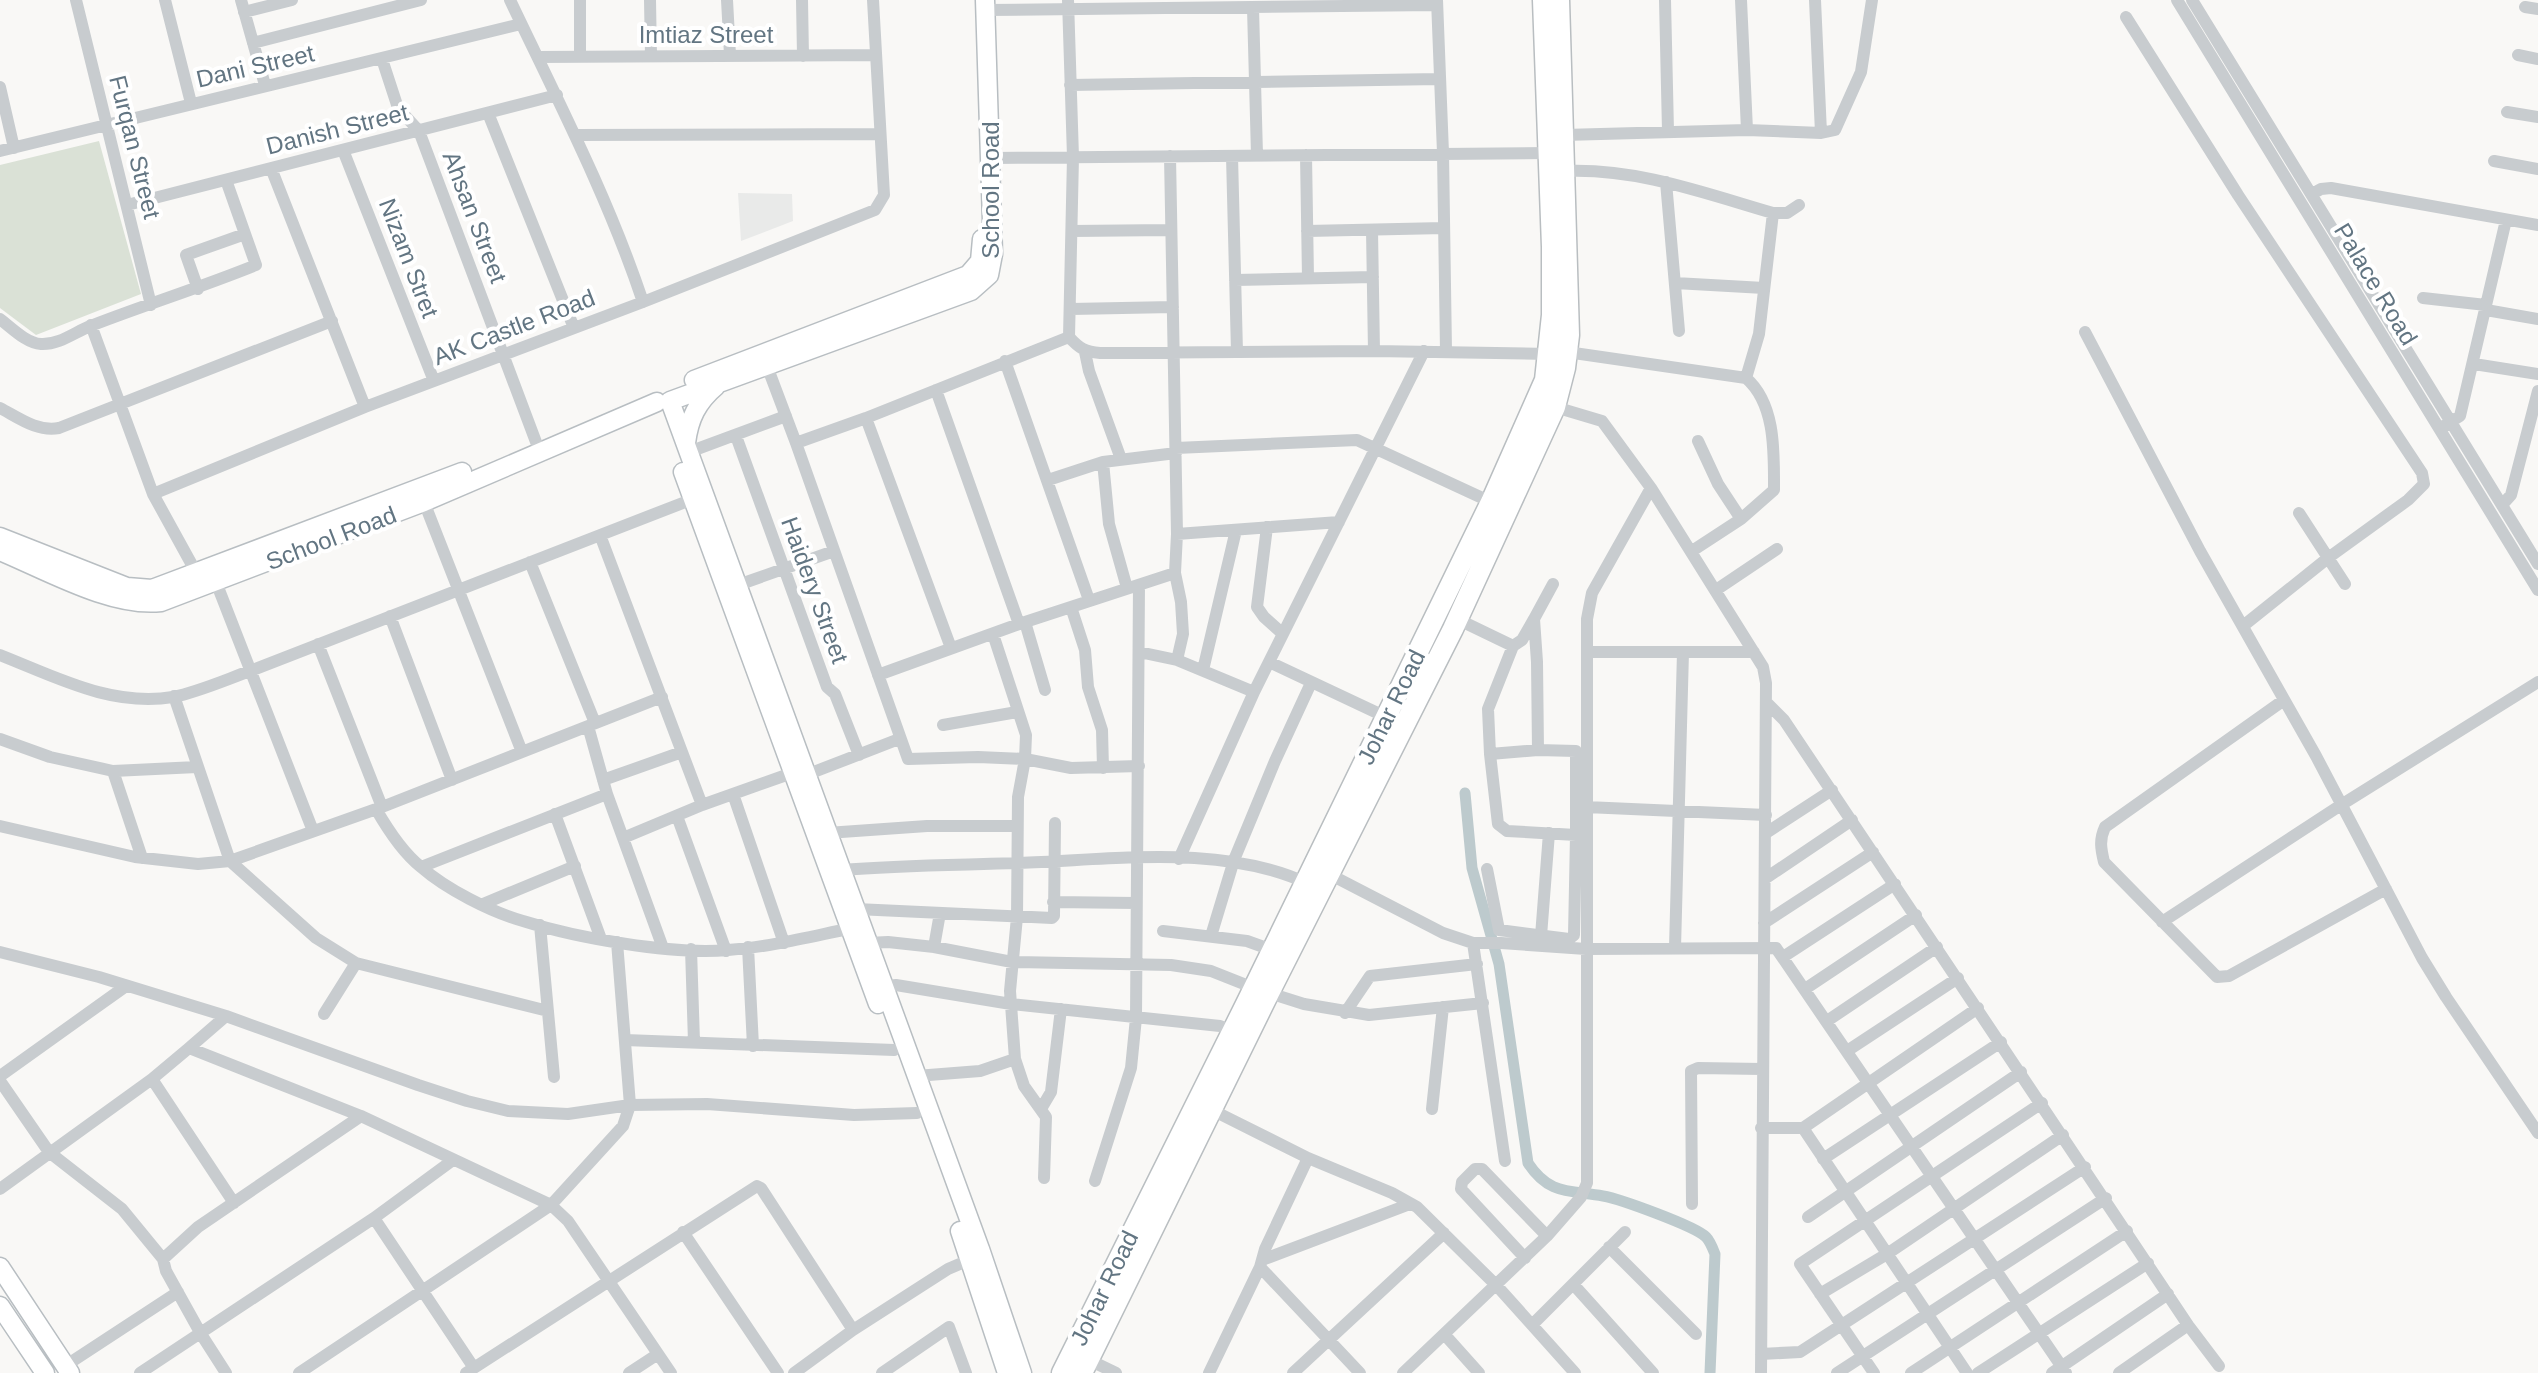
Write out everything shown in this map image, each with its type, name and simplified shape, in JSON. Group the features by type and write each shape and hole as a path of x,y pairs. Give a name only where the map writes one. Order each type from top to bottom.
{"main road":[{"name":"Johar Road","path":"1086,1366 1212,1110 1262,990 1457,619 1555,407 1558,353 1543,0"},
{"name":"Johar Road","path":"1062,1373 1232,1031 1262,990 1272,950 1319,882 1386,717 1569,335 1559,0"}],"street":[{"name":"Furqan Street","path":"76,0 151,305"},
{"path":"165,0 191,103"},
{"path":"265,85 242,6 292,0"},
{"path":"253,43 421,0"},
{"path":"510,0 575,135 629,261 643,302"},
{"path":"580,0 580,56"},
{"path":"650,0 651,56"},
{"path":"727,0 730,55"},
{"path":"802,0 803,56"},
{"path":"575,135 879,134 873,0"},
{"path":"1665,0 1668,131"},
{"path":"1741,0 1747,130"},
{"path":"1815,0 1821,133"},
{"path":"1564,135 1747,130 1831,132 1838,127 1861,72 1872,0"},
{"name":"Palace Road","path":"2177,0 2444,426 2502,505 2538,564"},
{"name":"Palace Road","path":"2192,0 2312,194 2538,590"},
{"path":"982,3 1253,8 1437,3 1446,351"},
{"name":"School Road","path":"0,551 101,585 152,589 463,479 968,275 980,261 992,158 982,3"},
{"name":"School Road","path":"0,537 101,585 117,600 143,604 161,602 424,502 536,442 662,399 718,384 735,371 767,366 971,291 989,275 993,254 987,215 982,3"},
{"path":"1068,4 1073,157 1069,337"},
{"path":"1253,8 1257,155"},
{"path":"2126,17 2238,195 2422,473 2424,484 2421,489 2243,626"},
{"name":"Dani Street","path":"0,151 521,24"},
{"name":"Imtiaz Street","path":"538,57 874,55"},
{"path":"2518,55 2538,59"},
{"name":"Ahsan Street","path":"382,59 398,108 419,131 536,442"},
{"path":"1070,85 1439,79"},
{"path":"0,87 14,148"},
{"name":"Danish Street","path":"127,205 557,95"},
{"path":"2507,112 2538,117"},
{"path":"488,113 574,328"},
{"name":"AK Castle Road","path":"153,494 365,407 866,215 875,210 884,195 879,134"},
{"name":"Nizam Stret","path":"343,150 434,381"},
{"path":"992,158 1548,153"},
{"path":"1306,155 1308,278"},
{"path":"1170,156 1176,450 1175,573 1183,634 1177,660"},
{"path":"1232,156 1237,352"},
{"path":"2494,161 2538,169"},
{"path":"271,168 365,407"},
{"path":"1565,171 1600,170 1666,182 1773,213 1787,213 1799,205"},
{"path":"0,319 38,344 52,344 91,325 198,289 256,265 226,180"},
{"path":"1666,182 1679,331"},
{"path":"2312,194 2331,188 2538,225"},
{"path":"1746,378 1759,334 1773,213"},
{"path":"2444,426 2460,416 2506,220"},
{"path":"1307,231 1444,228"},
{"path":"1072,231 1170,230"},
{"path":"1372,230 1374,351"},
{"path":"198,289 186,255 245,234"},
{"path":"1235,280 1373,277"},
{"path":"1675,283 1764,288"},
{"path":"2423,298 2538,319"},
{"path":"1071,309 1173,307"},
{"path":"0,408 35,427 48,430 59,428 332,321"},
{"path":"91,325 153,494 197,574"},
{"path":"2085,332 2446,997 2538,1133"},
{"path":"1069,337 1085,352 1121,459"},
{"path":"796,443 1069,337"},
{"path":"1179,859 1254,692 1424,351"},
{"path":"1085,352 1558,353 1746,378 1757,388 1769,419 1774,451 1774,490 1741,519 1692,551"},
{"path":"1005,361 1089,600"},
{"path":"2474,364 2538,374"},
{"path":"767,366 908,759 978,757 1025,759 1071,768 1139,766"},
{"path":"687,448 688,426 695,410 718,384"},
{"path":"936,390 1045,690"},
{"path":"2502,505 2511,495 2538,391"},
{"path":"662,399 687,448 738,585 848,929 878,988 916,1076 976,1257 1007,1373"},
{"path":"662,399 693,499 799,774 827,833 856,909 868,943 894,1050 917,1113 1022,1373"},
{"path":"1555,407 1602,421 1651,488 1763,667 1768,704 1761,1128 1761,1373"},
{"path":"687,448 736,436 786,416"},
{"path":"866,418 951,648"},
{"name":"Haidery Street","path":"736,436 827,687 835,694 859,755"},
{"path":"1048,480 1103,462 1176,450 1357,440 1491,502"},
{"path":"1698,441 1718,484 1741,519"},
{"path":"1095,1181 1131,1068 1137,966 1139,652 1133,587 1109,524 1103,462"},
{"path":"1403,1373 1547,1236 1587,1183 1587,619 1592,593 1651,488"},
{"path":"0,655 91,691 133,700 174,696 250,671 693,499"},
{"path":"424,502 522,752"},
{"path":"2299,513 2345,584"},
{"path":"1177,534 1339,522"},
{"path":"1267,527 1257,607 1283,634"},
{"path":"1203,670 1236,530"},
{"path":"600,535 702,805"},
{"path":"1716,590 1777,549"},
{"path":"738,585 834,551"},
{"path":"530,562 592,725 607,794 663,948"},
{"path":"878,675 1022,623 1175,573"},
{"path":"216,582 313,831"},
{"path":"1553,584 1522,640 1513,646 1488,709 1490,754 1498,824 1507,831 1576,835"},
{"path":"1071,607 1085,650 1088,687 1102,730 1103,768"},
{"path":"390,616 452,780"},
{"path":"1457,619 1513,646"},
{"path":"1534,619 1538,750"},
{"path":"993,634 1026,735 1018,797 1017,917 1011,1004 1015,1059 1024,1086 1046,1117 1044,1178"},
{"path":"318,644 390,833 421,867 483,904 540,925 617,942 663,948 726,951 784,943 848,929"},
{"path":"1139,652 1177,660 1254,692"},
{"path":"1587,652 1754,652"},
{"path":"1675,948 1683,652"},
{"path":"1269,662 1386,717"},
{"path":"2162,922 2538,682"},
{"path":"1211,936 1234,860 1311,683"},
{"path":"174,696 230,861 316,938 356,963 548,1011"},
{"path":"0,826 142,858 198,864 230,861 379,808 662,697"},
{"path":"2284,700 2105,827 2100,849 2104,862 2211,973 2223,977 2386,889"},
{"path":"1768,704 1784,720 1832,790 2188,1325 2219,1366"},
{"path":"943,725 1017,712"},
{"path":"0,739 50,757 113,771 197,767"},
{"path":"623,838 702,805 859,755 899,739"},
{"path":"1487,869 1497,927 1504,931 1569,939 1574,935 1578,754 1574,750 1538,750 1490,754"},
{"path":"603,780 682,752"},
{"path":"113,771 142,858"},
{"path":"1766,833 1832,790"},
{"path":"421,867 607,794"},
{"path":"733,794 784,943"},
{"path":"1586,807 1766,815"},
{"path":"555,814 601,939"},
{"path":"677,816 726,951"},
{"path":"1766,878 1852,820"},
{"path":"856,909 1052,918 1055,823"},
{"path":"827,833 927,826 1017,826"},
{"path":"1541,936 1549,833"},
{"path":"1764,923 1873,852"},
{"path":"841,870 923,864 1137,858 1234,860 1319,882 1443,933 1479,943 1586,949 1776,948 2039,1333 2060,1371 2168,1294"},
{"path":"483,904 575,866"},
{"path":"1783,957 1895,884"},
{"path":"1053,902 1136,903"},
{"path":"934,947 940,913"},
{"path":"1805,989 1916,915"},
{"path":"540,925 554,1077"},
{"path":"1163,931 1247,941 1272,950"},
{"path":"299,1373 551,1205 623,1126 630,1105 617,942"},
{"path":"868,943 934,947 1012,962 1171,965 1211,971 1262,990 1345,1013 1369,1015 1483,1003"},
{"path":"1479,943 1477,964 1505,1161"},
{"path":"748,947 753,1046"},
{"path":"1827,1021 1937,947"},
{"path":"691,949 694,1042"},
{"path":"0,952 226,1016 418,1085 508,1111 568,1114 630,1105 707,1104 854,1115 917,1113"},
{"path":"324,1014 356,963"},
{"path":"1345,1013 1370,976 1477,964"},
{"path":"1847,1051 1958,978"},
{"path":"878,988 896,985 1011,1004 1220,1026 1232,1031"},
{"path":"126,986 0,1078 49,1152 122,1209 163,1259 166,1271 226,1373"},
{"path":"1432,1109 1443,1007"},
{"path":"1761,1128 1803,1128 1978,1008"},
{"path":"1041,1109 1051,1092 1061,1009"},
{"path":"0,1189 152,1079 226,1016"},
{"path":"625,1040 894,1050"},
{"path":"1823,1159 2001,1042"},
{"path":"189,1048 361,1116 551,1205 568,1221 671,1373"},
{"path":"916,1076 980,1071 1015,1059"},
{"path":"1692,1204 1691,1071 1698,1068 1762,1069"},
{"path":"1808,1217 2021,1072"},
{"path":"152,1079 234,1203"},
{"path":"1874,1373 1800,1264 2042,1103"},
{"path":"1212,1110 1417,1207 1497,1286 1575,1373"},
{"path":"163,1259 198,1227 361,1116"},
{"path":"1803,1128 1967,1373"},
{"path":"1820,1294 1887,1254 2063,1135"},
{"path":"1209,1373 1308,1158"},
{"path":"140,1373 374,1218 453,1160"},
{"path":"1761,1354 1800,1352 2085,1167"},
{"path":"1525,1258 1461,1189 1462,1182 1475,1169 1482,1169 1547,1236"},
{"path":"374,1218 470,1371 752,1186 761,1188 853,1330"},
{"path":"1837,1373 2106,1198"},
{"path":"1261,1264 1410,1204"},
{"path":"1911,1373 2127,1231"},
{"path":"683,1232 778,1373"},
{"path":"1532,1325 1625,1232"},
{"path":"1293,1373 1444,1233"},
{"path":"1609,1247 1696,1334"},
{"path":"794,1373 853,1330 948,1269 976,1257"},
{"path":"1978,1373 2148,1263"},
{"path":"1261,1264 1360,1373"},
{"path":"0,1267 68,1369 178,1292"},
{"path":"1573,1284 1653,1373"},
{"path":"0,1306 45,1373"},
{"path":"2119,1373 2188,1325"},
{"path":"886,1372 949,1327 966,1373"},
{"path":"1445,1335 1479,1373"},
{"path":"629,1373 658,1354"},
{"path":"1086,1366 1116,1373"}],"shaded area":[{"path":"99,141 141,294 36,335 0,308 0,165"},
{"path":"738,193 792,194 793,221 741,241"}],"waterway":[{"path":"1465,793 1472,868 1499,964 1528,1163 1552,1186 1625,1202 1688,1226 1707,1239 1715,1254 1710,1373"}]}
